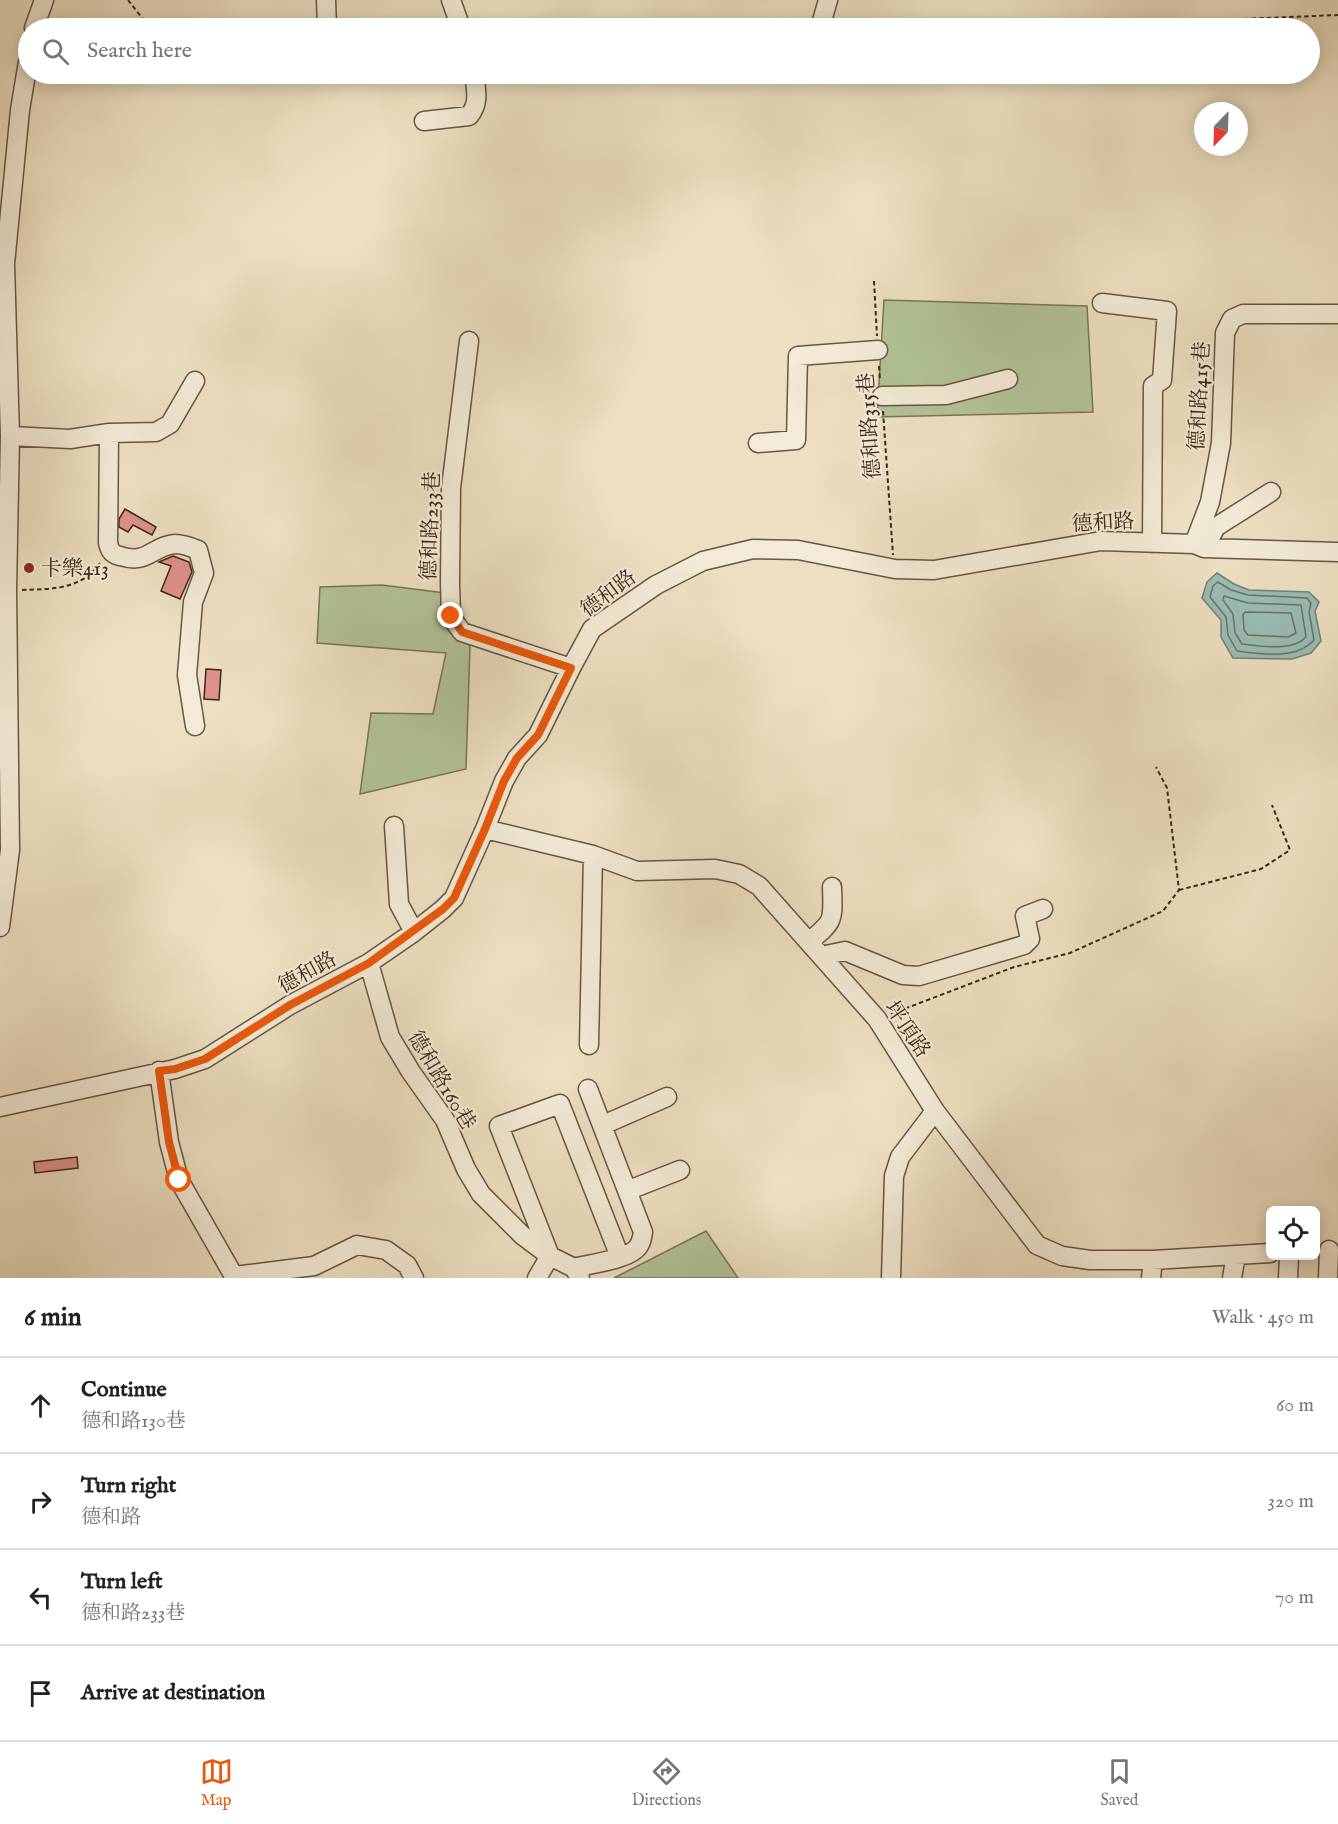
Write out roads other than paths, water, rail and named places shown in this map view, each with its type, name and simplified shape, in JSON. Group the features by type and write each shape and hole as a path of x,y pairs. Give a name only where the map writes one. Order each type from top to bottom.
{"street":[{"path":"38,18 44,0"},
{"path":"326,0 327,18"},
{"path":"451,0 457,18"},
{"path":"823,18 828,0"},
{"path":"0,927 10,850 7,590 10,436 5,264 24,84"},
{"path":"423,121 469,116 474,110 477,99 475,84"},
{"path":"1102,303 1167,311 1162,380 1153,386 1152,543"},
{"name":"德和路415巷","path":"1199,546 1221,443 1225,333 1232,319 1243,314 1338,314"},
{"name":"德和路233巷","path":"469,341 451,488 451,616 462,632 571,668"},
{"path":"758,443 796,440 798,356 878,350"},
{"path":"882,396 946,395 1008,379"},
{"path":"10,436 70,438 109,433 156,432 170,424 195,381"},
{"path":"109,433 108,543 110,550 114,555 140,560 173,544 185,545 198,550 204,573 193,602 188,675 195,726"},
{"path":"1199,546 1216,527 1271,492"},
{"name":"德和路","path":"0,1107 175,1069 205,1059 290,1005 369,963 414,932 454,898 504,781 517,758 538,735 592,629 656,585 702,561 753,549 798,550 895,569 934,570 1101,540 1338,552"},
{"path":"394,826 399,904 414,932"},
{"name":"坪頂路","path":"485,829 593,855 637,871 715,869 750,879 768,894 877,1019 935,1111 1037,1245 1062,1256 1090,1260 1153,1260 1266,1253"},
{"path":"589,1045 593,855"},
{"path":"832,887 833,917 815,949 845,951 903,975 919,976 1024,945 1030,939 1025,916 1043,909"},
{"name":"德和路160巷","path":"369,963 390,1037 411,1072 445,1120 466,1169 481,1194 522,1235 549,1256 577,1273"},
{"path":"159,1071 169,1142 179,1180 234,1277 314,1266 357,1245 386,1250 406,1265 414,1278"},
{"path":"577,1273 635,1251 641,1242 643,1232 629,1190 588,1089"},
{"path":"603,1125 667,1097"},
{"path":"537,1278 549,1256 499,1126 560,1104 620,1257"},
{"path":"891,1278 894,1176 900,1157 935,1111"},
{"path":"629,1190 680,1170"},
{"path":"1328,1250 1328,1278"},
{"path":"1232,1278 1236,1255"},
{"path":"1151,1278 1153,1260"},
{"path":"1288,1278 1289,1260"}],"water":[{"path":"1217,573 1249,590 1309,592 1319,602 1315,611 1321,641 1311,653 1292,659 1233,658 1221,637 1221,620 1202,598 1207,582"}],"place":[{"name":"卡樂413","path":"29,568"}]}
